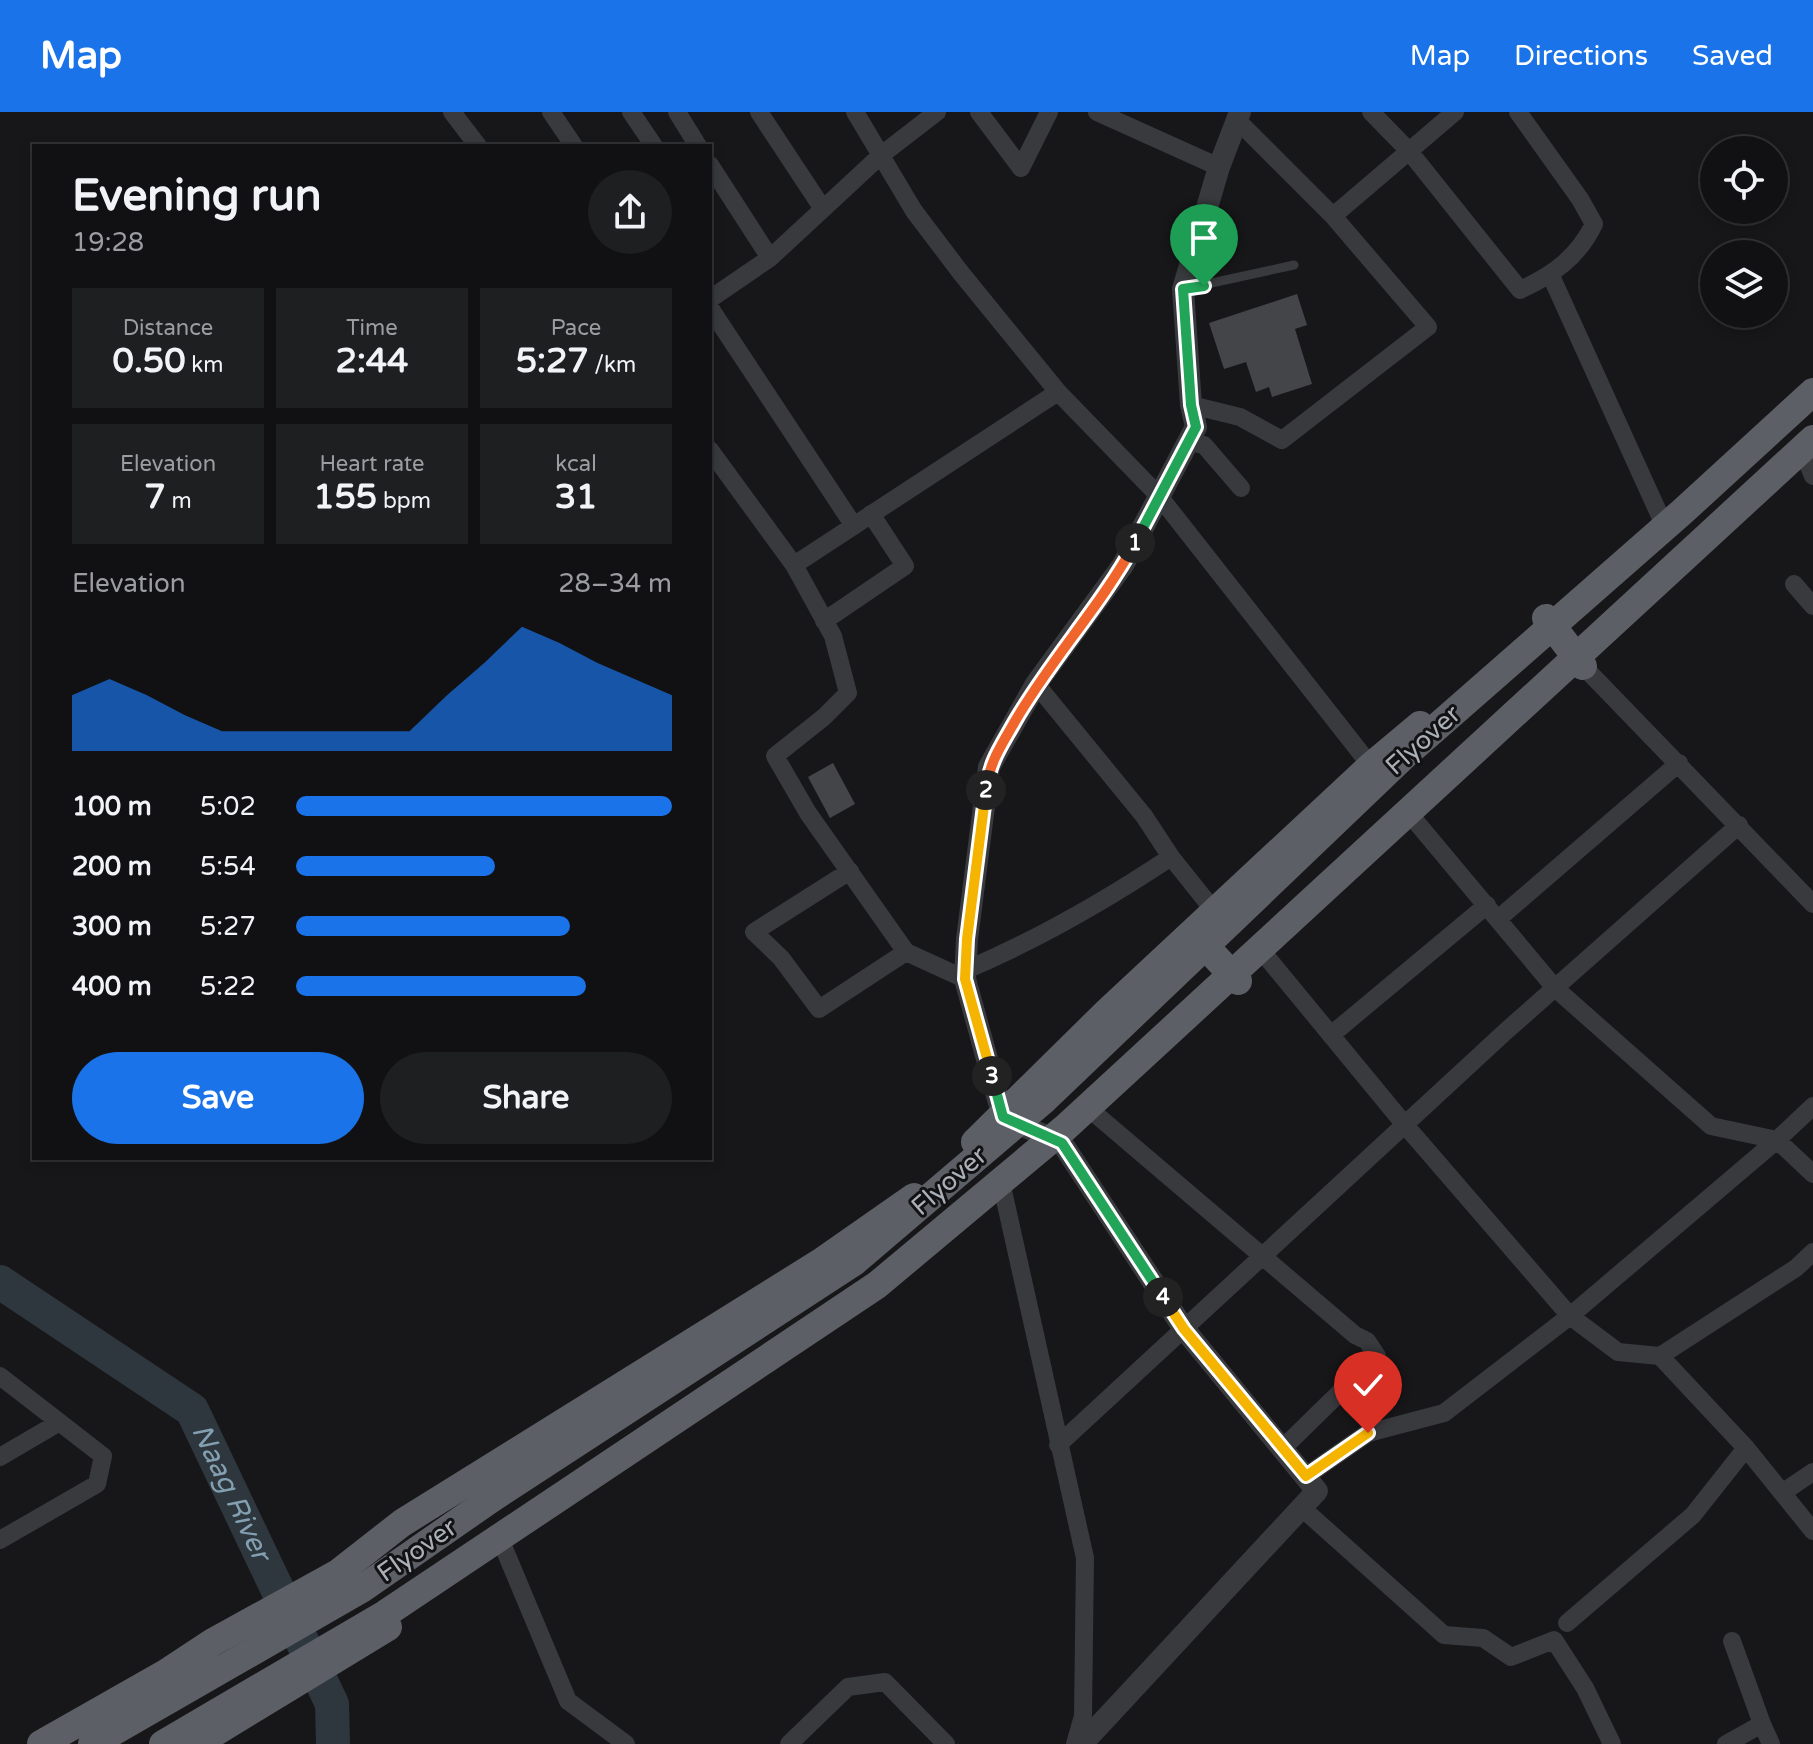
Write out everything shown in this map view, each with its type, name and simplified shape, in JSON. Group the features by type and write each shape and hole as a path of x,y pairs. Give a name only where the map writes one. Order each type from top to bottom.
{"highway":[{"path":"41,1744 166,1673 213,1642 338,1573 402,1523 821,1262 914,1198 1003,1117 1107,1012 1371,766 1662,517 1813,379"},
{"name":"Flyover","path":"92,1744 363,1588 491,1499 854,1262 1045,1099 1406,754 1682,512 1813,392"},
{"path":"196,1744 375,1636 598,1476 883,1290 979,1218 1003,1191 1062,1143 1412,817 1738,526 1811,454"},
{"name":"Flyover","path":"163,1744 385,1614 877,1285 1066,1127 1811,454"},
{"path":"1546,618 1583,666"},
{"path":"1193,933 1238,981"},
{"path":"338,1573 375,1636"}],"street":[{"path":"452,112 476,144"},
{"path":"551,112 573,144"},
{"path":"631,112 653,144"},
{"path":"677,112 697,144"},
{"path":"759,112 823,209"},
{"path":"855,112 923,224 1058,392 1159,496 1371,766"},
{"path":"712,298 770,258 880,156 937,112"},
{"path":"979,112 1021,168 1049,112"},
{"path":"1097,112 1219,167"},
{"path":"1371,112 1409,151 1520,290 1551,276 1586,241 1594,224 1580,199 1518,112"},
{"path":"1333,216 1455,112"},
{"path":"1082,1744 1317,1491 1184,1329 1062,1143 1003,1117 966,974 967,939 989,767 1036,684 1123,565 1196,427 1191,405 1183,289 1219,167 1239,116 1333,216 1428,327 1282,440 1240,417 1191,405"},
{"path":"717,191 770,258"},
{"path":"1551,276 1660,516"},
{"path":"712,311 854,526"},
{"path":"794,565 1058,392"},
{"path":"1188,442 1204,445 1241,488"},
{"path":"712,453 794,565 833,636 848,693 824,717 775,756 808,813 906,952 966,974 1108,899 1171,857"},
{"path":"824,621 905,566 871,514"},
{"path":"1794,584 1813,606"},
{"path":"1583,666 1813,904"},
{"path":"1036,684 1144,816 1171,857 1215,912"},
{"path":"1331,1035 1493,912 1679,763"},
{"path":"1412,817 1555,988 1711,1126 1777,1140 1813,1174"},
{"path":"1058,1445 1262,1254 1739,825"},
{"path":"850,871 754,932 781,958 819,1009 906,952"},
{"path":"1265,955 1405,1125 1570,1316 1618,1352 1660,1356 1796,1268 1813,1252"},
{"path":"1306,1476 1368,1433 1444,1413 1570,1316 1813,1106"},
{"path":"1093,1112 1355,1335 1367,1341 1377,1356 1283,1448"},
{"path":"1003,1191 1085,1558 1083,1716 1075,1744"},
{"path":"1660,1356 1746,1448 1813,1531"},
{"path":"0,1377 103,1456 97,1484 0,1540"},
{"path":"0,1457 58,1423"},
{"path":"1567,1623 1693,1515 1746,1448"},
{"path":"1782,1493 1813,1472"},
{"path":"1302,1508 1444,1635 1483,1638 1511,1657 1554,1640 1585,1688 1612,1744"},
{"path":"503,1546 568,1701 626,1744"},
{"path":"1732,1641 1771,1744"},
{"path":"789,1744 848,1687 885,1682 946,1744"},
{"path":"1726,1744 1762,1724"}],"lane":[{"path":"1183,289 1294,265"}],"building":[{"path":"1297,294 1307,325 1295,329 1312,384 1272,397 1269,387 1256,392 1246,362 1224,369 1209,323"},
{"path":"833,763 855,804 830,818 808,777"}],"waterway":[{"name":"Naag River","path":"0,1282 192,1410 332,1704 333,1744"}],"route":[{"path":"1204,286 1183,289 1191,405 1196,427 1123,565 1036,684 989,767 967,939 965,979 1003,1117 1062,1143 1184,1329 1306,1476 1368,1433"}]}
